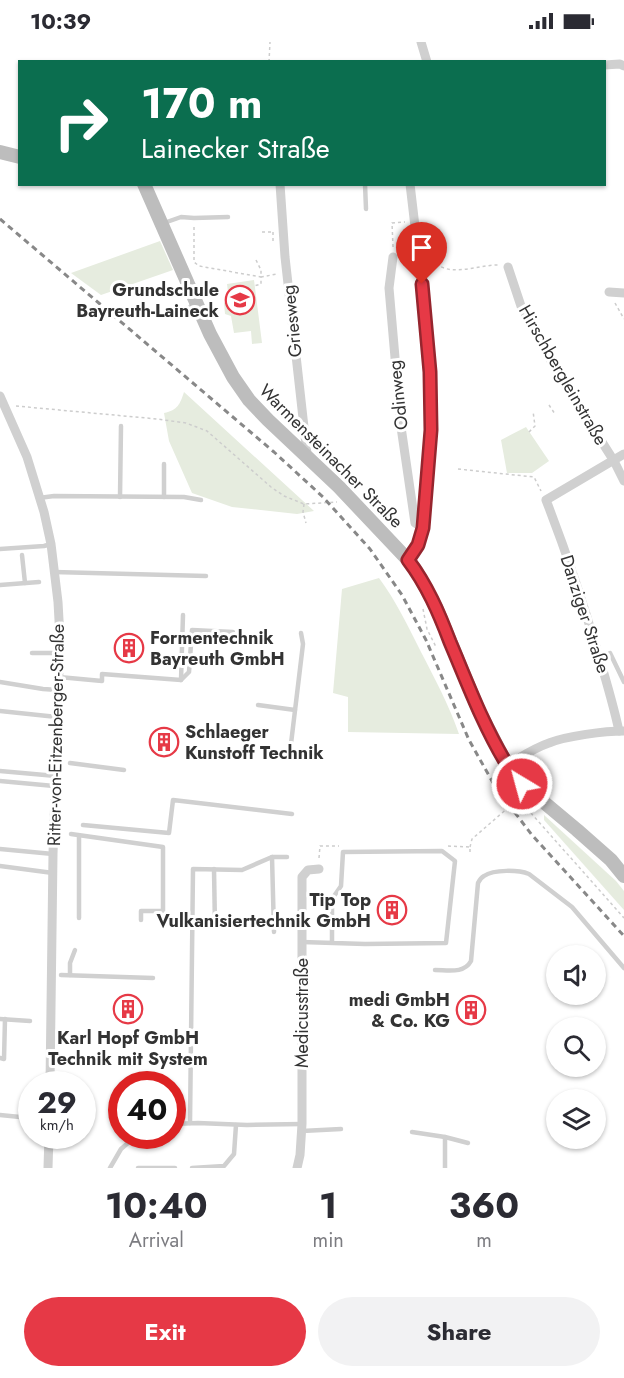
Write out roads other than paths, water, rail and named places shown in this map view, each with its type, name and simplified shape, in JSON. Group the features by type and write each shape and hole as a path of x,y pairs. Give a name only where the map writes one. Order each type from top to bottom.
{"street":[{"path":"421,42 426,60"},
{"path":"606,65 624,66"},
{"path":"0,152 18,156"},
{"name":"Warmensteinacher Straße","path":"145,186 210,334 238,385 268,420 351,500 408,560 436,607 479,711 507,765 522,784 611,860 624,876"},
{"name":"Griesweg","path":"280,186 306,457"},
{"path":"408,560 418,545 423,528 432,411 424,303 410,186"},
{"name":"Odinweg","path":"393,257 389,288 401,427 415,523 423,528"},
{"name":"Hirschbergleinstraße","path":"508,267 524,313 624,481"},
{"path":"609,292 624,293"},
{"name":"Ritter-von-Eitzenberger-Straße","path":"0,396 27,458 39,498 51,544 58,602 60,653 53,854 50,1071"},
{"path":"614,461 624,454"},
{"name":"Danziger Straße","path":"614,461 546,500 591,629 621,731"},
{"path":"507,765 550,742 621,731"},
{"name":"Medicusstraße","path":"297,1168 302,1127 303,877 308,870 319,869"},
{"path":"48,1168 49,1149"}],"lane":[{"path":"365,186 366,209"},
{"path":"162,224 181,216 228,217"},
{"path":"182,315 196,302"},
{"path":"120,497 121,426"},
{"path":"164,464 164,497"},
{"path":"39,498 54,495 183,497 201,500"},
{"path":"0,549 51,544"},
{"path":"22,555 25,583"},
{"path":"54,572 206,576"},
{"path":"0,585 39,582"},
{"path":"182,680 183,615"},
{"path":"182,680 189,672 192,630 233,632"},
{"path":"290,752 303,644 301,633"},
{"path":"32,653 60,653"},
{"path":"609,653 624,682"},
{"path":"59,677 102,681 102,674 182,680"},
{"path":"0,682 58,690"},
{"path":"258,705 295,710"},
{"path":"0,711 58,718"},
{"path":"70,763 124,770"},
{"path":"0,771 56,781"},
{"path":"0,780 56,781"},
{"path":"83,825 169,833 173,800 292,814"},
{"path":"71,834 163,847 163,911 141,911 141,920"},
{"path":"79,836 79,918"},
{"path":"0,849 53,854"},
{"path":"302,942 332,943 446,943 454,861 442,851 344,852 341,886 332,899 332,943"},
{"path":"272,857 274,932"},
{"path":"190,1123 193,868 242,870 272,857 287,857"},
{"path":"0,866 53,873"},
{"path":"214,869 215,927"},
{"path":"435,970 462,970 468,967 471,961 478,883 483,876 492,872 529,874 572,907 624,969"},
{"path":"70,975 70,963 75,950"},
{"path":"61,975 153,978"},
{"path":"0,1058 4,1059 3,1019 30,1021"},
{"path":"0,1115 18,1117"},
{"path":"186,1123 341,1129"},
{"path":"192,1168 224,1166 234,1154 236,1125"},
{"path":"412,1132 468,1143"},
{"path":"445,1137 445,1168"},
{"path":"110,1168 121,1149"},
{"path":"138,1168 175,1168"}],"railway":[{"path":"0,219 274,452 323,497 370,549 402,595 426,640 469,740 496,788 532,835 624,936"}],"place":[{"name":"Grundschule Bayreuth-Laineck","path":"240,300"},
{"name":"Formentechnik Bayreuth GmbH","path":"129,648"},
{"name":"Schlaeger Kunstoff Technik","path":"164,742"},
{"name":"Tip Top Vulkanisiertechnik GmbH","path":"392,910"},
{"name":"Karl Hopf GmbH Technik mit System","path":"128,1009"},
{"name":"medi GmbH & Co. KG","path":"471,1010"}]}
